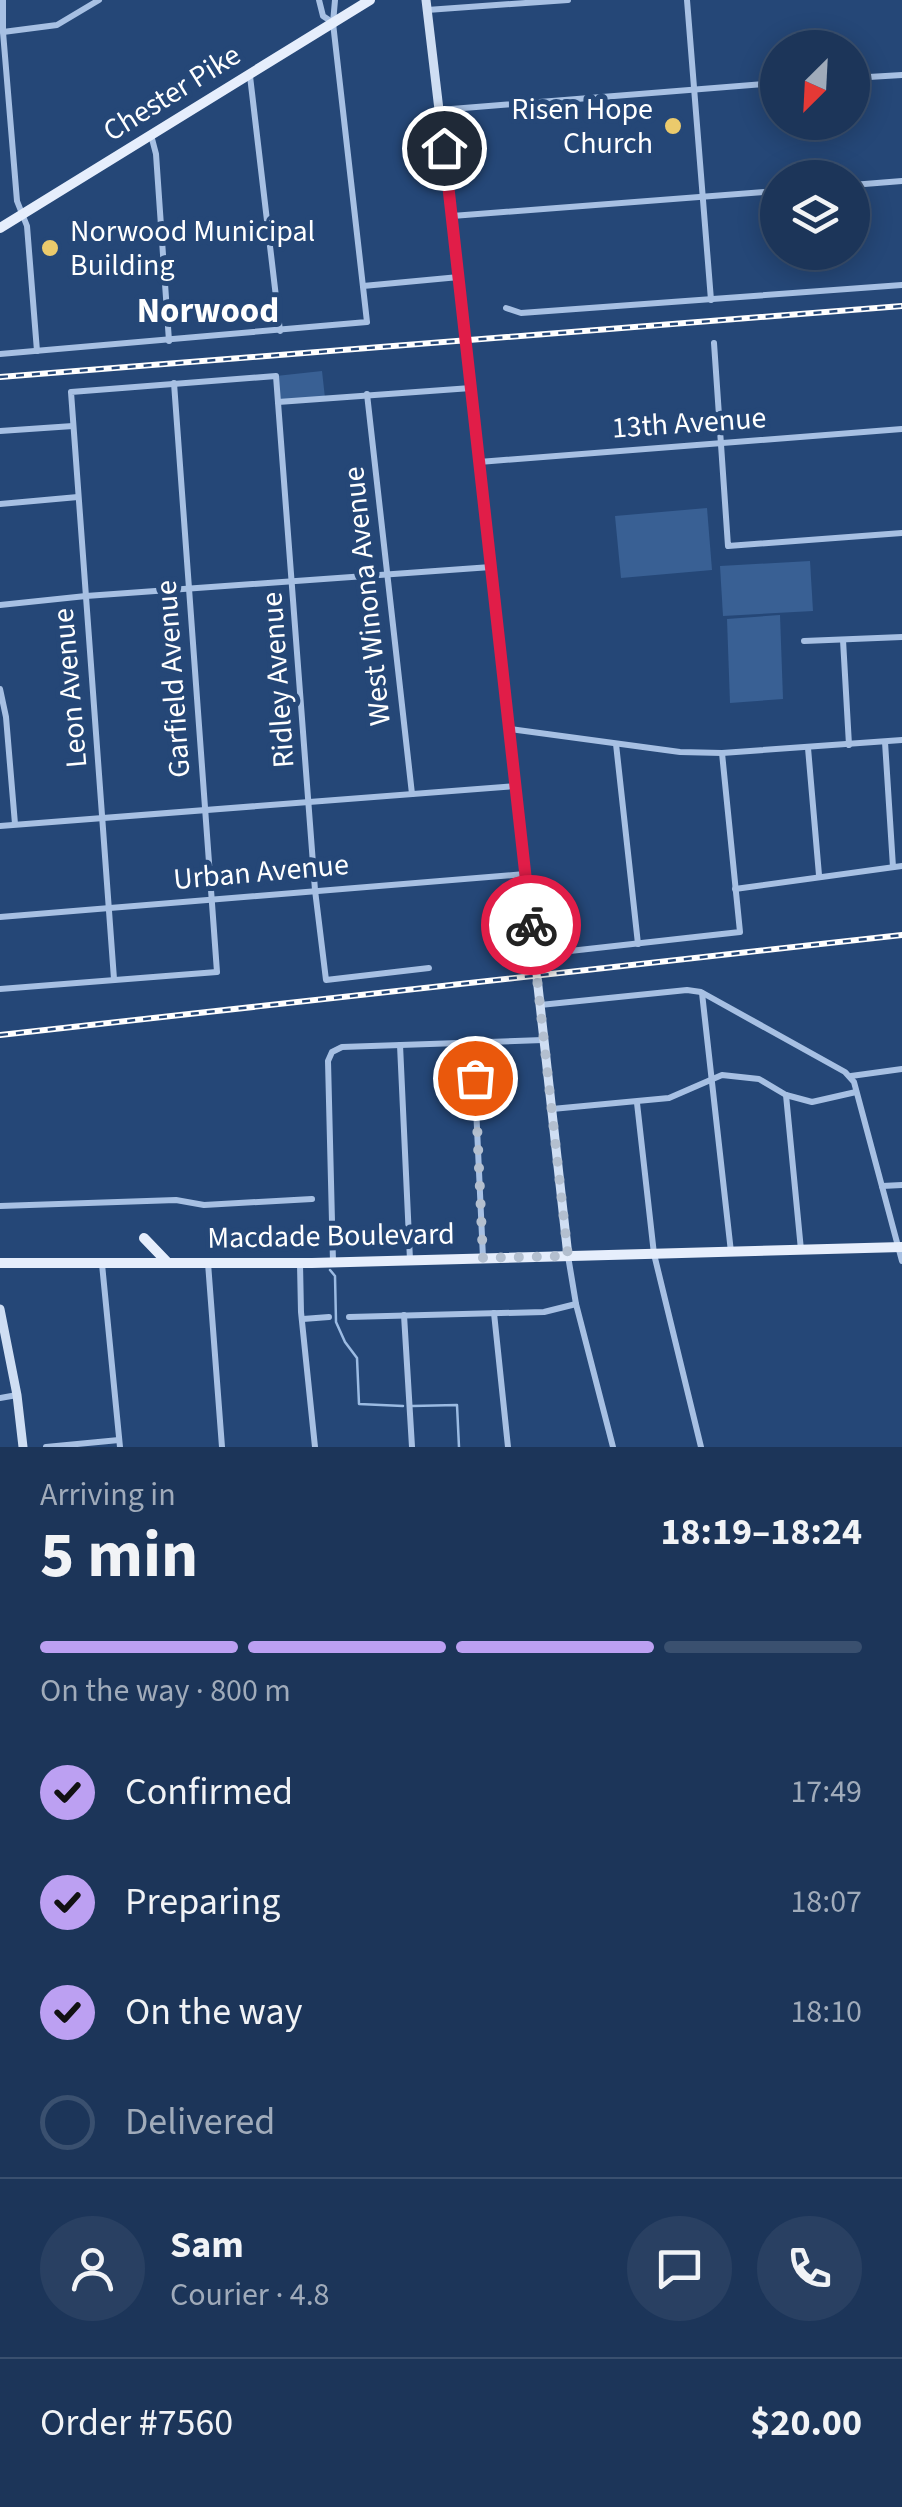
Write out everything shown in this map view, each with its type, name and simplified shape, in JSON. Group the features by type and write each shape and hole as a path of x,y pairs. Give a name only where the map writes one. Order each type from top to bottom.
{"main road":[{"name":"Chester Pike","path":"0,228 370,0"},
{"path":"144,1238 168,1264"},
{"name":"Macdade Boulevard","path":"0,1264 300,1263 900,1248"}],"street":[{"path":"3,0 17,200 27,226 37,351"},
{"path":"3,32 57,25 99,0"},
{"path":"319,0 322,16 333,23"},
{"path":"0,354 367,322 333,23 334,0"},
{"path":"568,0 427,5 568,1256 576,1304 613,1447"},
{"path":"687,0 711,300"},
{"path":"250,74 280,331"},
{"path":"870,77 902,75"},
{"path":"439,110 760,84"},
{"path":"0,122 10,115"},
{"path":"152,135 170,341"},
{"path":"870,184 902,181"},
{"path":"452,216 760,191"},
{"path":"363,286 458,278"},
{"path":"506,308 521,313 902,286"},
{"path":"714,343 728,546 902,533"},
{"name":"Ridley Avenue","path":"174,382 276,376 315,890 326,980 429,968"},
{"name":"Leon Avenue","path":"114,980 71,392 174,382"},
{"name":"Garfield Avenue","path":"114,980 217,972 174,382"},
{"path":"278,402 471,388"},
{"name":"West Winona Avenue","path":"367,394 412,794"},
{"path":"0,431 73,426"},
{"name":"13th Avenue","path":"479,462 902,429"},
{"path":"0,504 78,497"},
{"path":"0,606 491,566"},
{"path":"804,641 902,637"},
{"path":"844,640 849,745"},
{"path":"0,688 15,824"},
{"path":"509,729 722,753 902,740"},
{"path":"735,888 897,866 886,742"},
{"path":"616,744 638,944"},
{"path":"808,748 818,876"},
{"path":"534,955 740,932 722,753"},
{"path":"0,826 515,786"},
{"name":"Urban Avenue","path":"0,917 525,874"},
{"path":"0,990 114,980"},
{"path":"540,1004 686,990 702,992 851,1076 902,1069"},
{"path":"702,992 731,1252"},
{"path":"333,1262 328,1061 332,1052 342,1047 543,1040"},
{"path":"473,1042 483,1258"},
{"path":"400,1045 410,1260"},
{"path":"552,1109 669,1098 722,1075 759,1079 786,1095 812,1102 856,1092"},
{"path":"851,1076 902,1261"},
{"path":"786,1095 801,1250"},
{"path":"637,1103 654,1254 700,1447"},
{"path":"882,1186 902,1185"},
{"path":"0,1206 312,1200"},
{"path":"300,1263 315,1447"},
{"path":"46,1447 119,1444 102,1264"},
{"path":"208,1264 222,1447"},
{"path":"349,1317 544,1312 576,1304"},
{"path":"0,1309 23,1447"},
{"path":"494,1313 508,1447"},
{"path":"404,1315 412,1447"},
{"path":"304,1318 330,1317"},
{"path":"0,1398 17,1394"}],"shaded area":[{"path":"322,371 325,398 278,402 276,376"},
{"path":"707,508 712,570 621,578 615,516"},
{"path":"810,561 813,611 723,616 720,566"},
{"path":"780,615 783,699 730,703 727,619"}],"waterway":[{"path":"330,1270 335,1276 336,1322 357,1358 359,1404 403,1406"},
{"path":"412,1406 457,1405 459,1447"}],"railway":[{"path":"0,377 902,306"},
{"path":"0,1035 902,935"}],"way so far":[{"path":"475,1078 483,1258 568,1256 531,925"}],"place":[{"name":"Risen Hope Church","path":"673,126"},
{"name":"Norwood Municipal Building","path":"50,248"}],"district":[{"name":"Norwood","path":"208,311"}],"route":[{"path":"444,148 531,925"}]}
